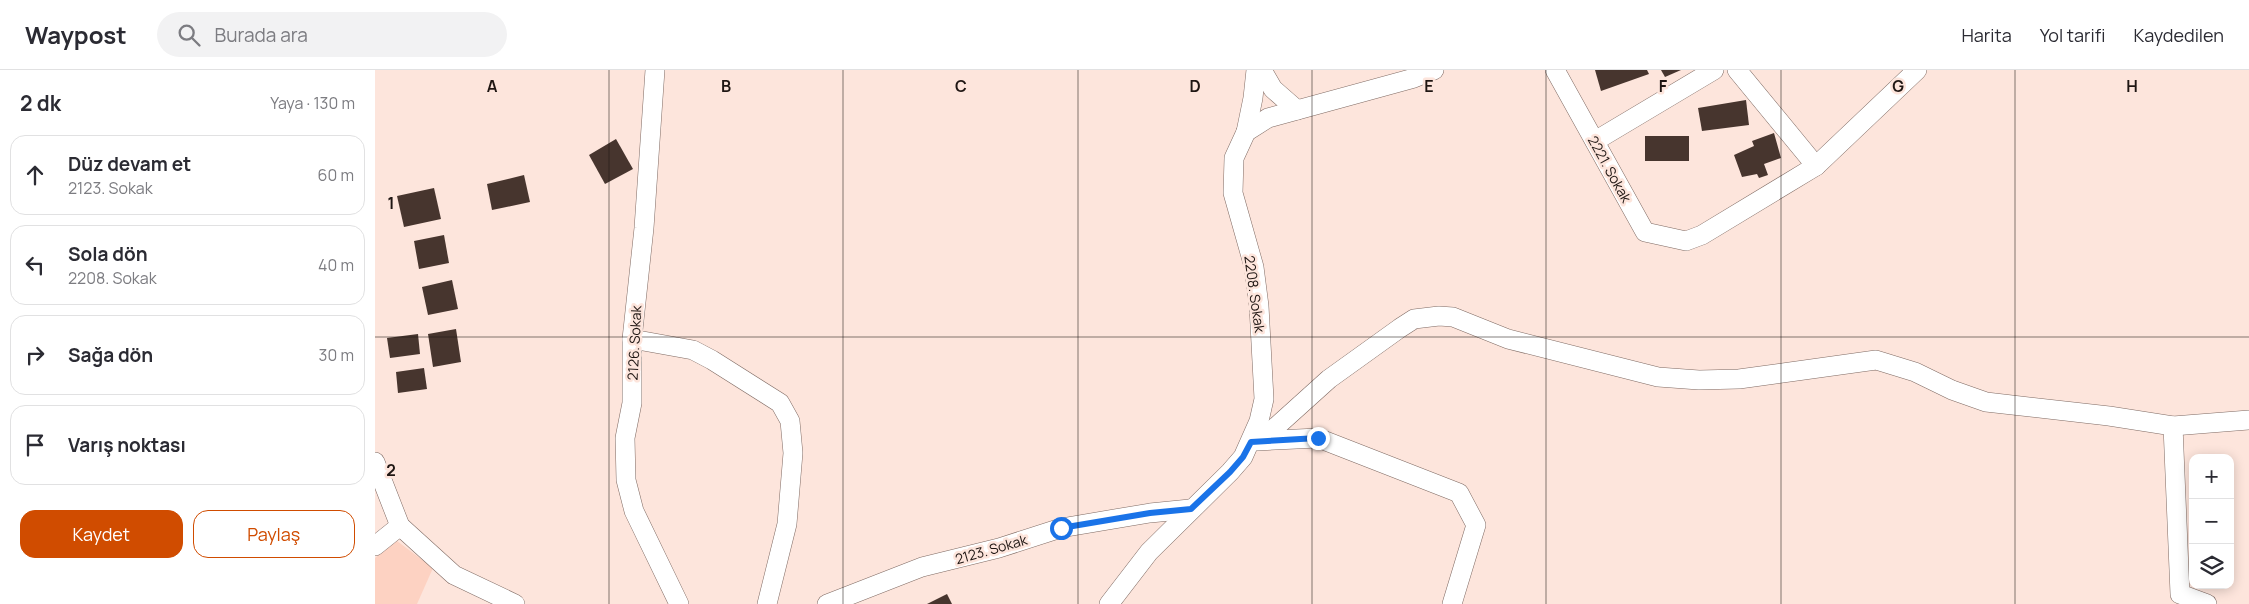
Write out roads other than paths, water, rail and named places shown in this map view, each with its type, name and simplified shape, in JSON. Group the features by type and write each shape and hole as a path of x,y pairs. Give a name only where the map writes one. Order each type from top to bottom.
{"street":[{"name":"2126. Sokak","path":"655,70 644,228 633,339 632,403 625,438 626,480 634,511 679,604"},
{"name":"2208. Sokak","path":"1109,604 1143,559 1243,457 1251,442 1264,399 1260,315 1255,277 1233,193 1234,158 1246,132 1253,98 1255,70"},
{"path":"1262,70 1273,88 1297,110"},
{"path":"1246,132 1273,117 1414,78 1434,70"},
{"name":"2221. Sokak","path":"1555,70 1645,232 1686,241 1702,235 1816,166"},
{"path":"1595,141 1713,70"},
{"path":"1737,70 1816,166 1917,70"},
{"path":"1273,88 1273,117"},
{"path":"1253,98 1273,117"},
{"path":"1251,442 1268,434 1329,378 1413,319 1439,316 1453,317 1507,339 1658,377 1699,380 1739,379 1876,360 1915,372 1952,390 1986,402 2109,416 2173,426 2249,420"},
{"path":"633,339 693,350 780,403 790,421 793,454 787,524 767,604"},
{"path":"2173,426 2180,594 2207,604"},
{"path":"1251,442 1318,438 1459,493 1476,525 1452,604"},
{"path":"375,462 400,526 454,575 515,604"},
{"name":"2123. Sokak","path":"827,604 922,567 999,548 1061,528 1150,513 1191,509"},
{"path":"375,546 400,526"}]}
